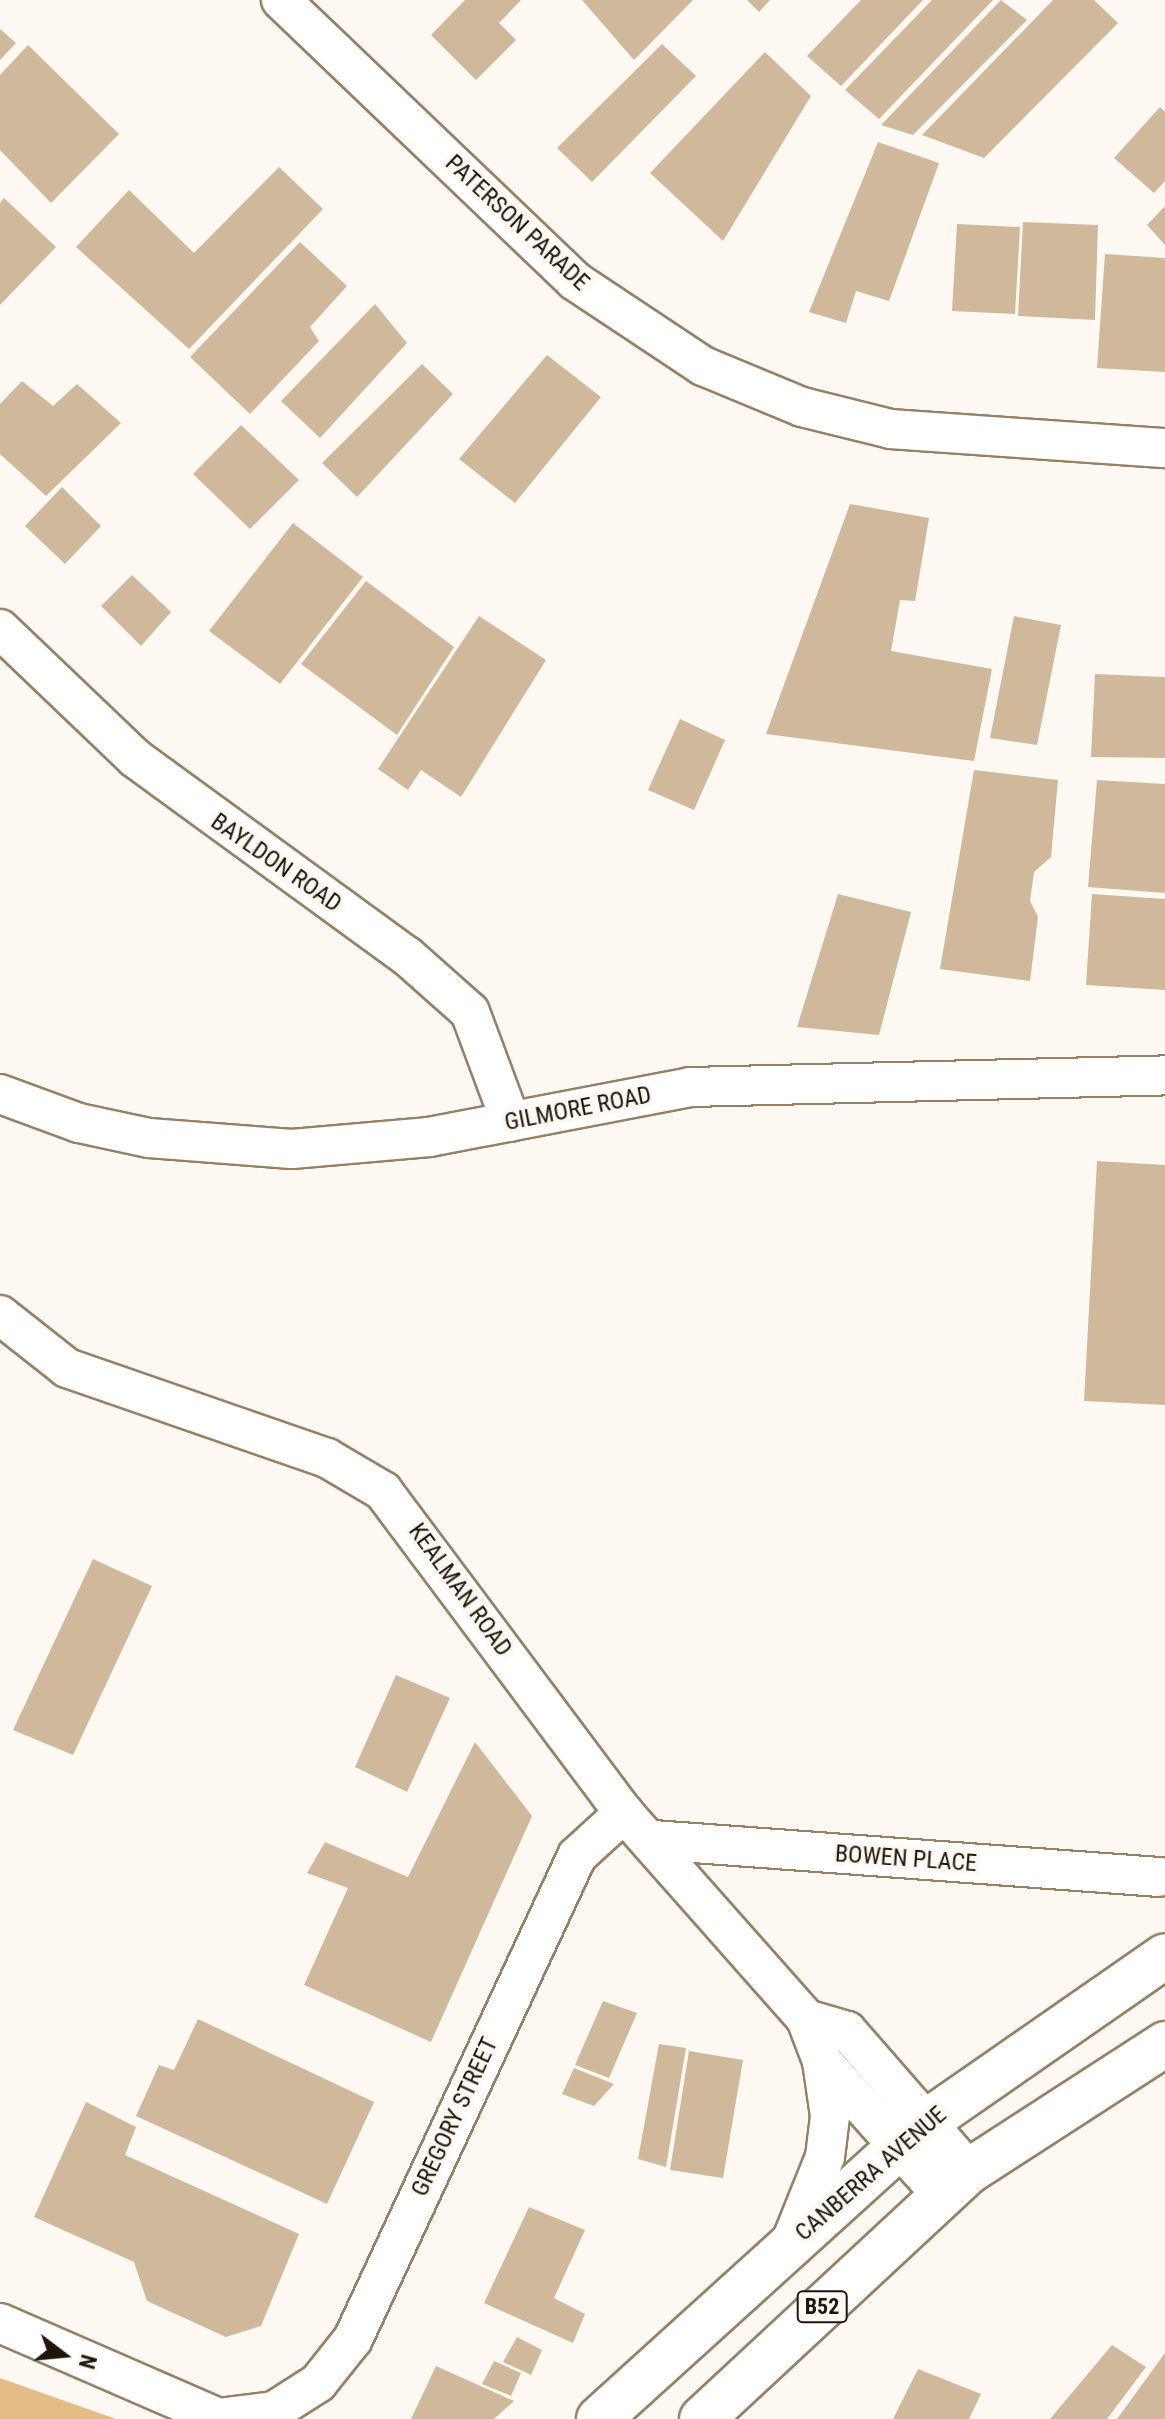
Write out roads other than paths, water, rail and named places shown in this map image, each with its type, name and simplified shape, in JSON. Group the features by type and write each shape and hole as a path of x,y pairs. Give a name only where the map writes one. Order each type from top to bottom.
{"highway":[{"name":"CANBERRA AVENUE","path":"599,2419 913,2134 1165,1956"},
{"name":"B52","path":"702,2419 955,2182 1165,2044"}],"street":[{"name":"PATERSON PARADE","path":"281,0 575,281 703,366 802,407 891,429 1165,448"},
{"name":"BAYLDON ROAD","path":"0,629 135,758 407,956 470,1012 511,1122"},
{"name":"GILMORE ROAD","path":"0,1094 79,1123 232,1147 347,1146 511,1122 690,1087 1165,1075"},
{"name":"KEALMAN ROAD","path":"0,1315 42,1352 89,1378 327,1458 364,1475 412,1525 624,1813 653,1840 806,2019 822,2061 830,2116 825,2157 790,2244"},
{"name":"GREGORY STREET","path":"0,2323 200,2414 237,2418 274,2411 318,2383 353,2339 577,1856 624,1813"},
{"name":"BOWEN PLACE","path":"653,1840 1159,1877"},
{"name":"KEALMAN ROAD","path":"806,2019 847,2031 913,2134 955,2182"},
{"name":"KEALMAN ROAD","path":"822,2061 913,2134"}]}
